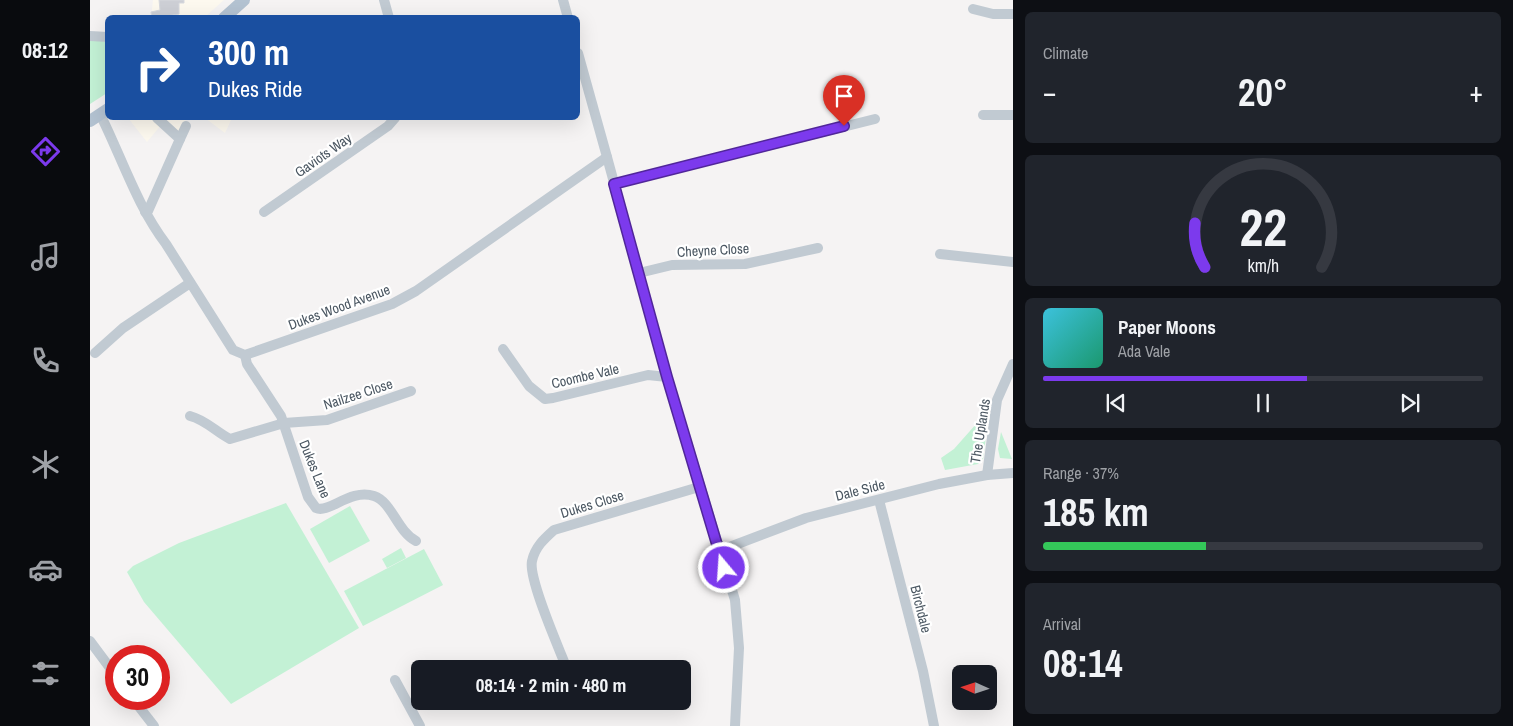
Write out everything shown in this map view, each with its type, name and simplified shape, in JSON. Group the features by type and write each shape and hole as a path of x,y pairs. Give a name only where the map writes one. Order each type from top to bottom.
{"main road":[{"path":"227,15 244,0"}],"street":[{"path":"384,0 388,15"},
{"path":"563,0 567,15"},
{"path":"973,9 993,14 1013,14"},
{"path":"90,36 105,37"},
{"path":"580,60 667,377 734,600 739,648 735,726"},
{"path":"99,115 145,212 233,350 245,355"},
{"path":"984,115 1013,115"},
{"path":"614,184 875,119"},
{"path":"159,120 180,139"},
{"name":"Gaviots Way","path":"264,212 388,126 393,120"},
{"path":"145,212 148,210 186,126"},
{"name":"Dukes Wood Avenue","path":"245,355 392,304 424,285 606,157"},
{"name":"Cheyne Close","path":"639,273 672,265 745,264 818,248"},
{"path":"940,254 1013,262"},
{"path":"94,353 123,328 190,283"},
{"name":"Coombe Vale","path":"503,349 529,386 545,399 648,375 667,377"},
{"name":"Dukes Lane","path":"245,355 247,364 281,416 308,497 316,508 324,510 354,495 368,494 375,496 382,499 406,533 416,541"},
{"name":"The Uplands","path":"987,475 997,400 1013,364"},
{"name":"Nailzee Close","path":"190,416 200,418 218,433 230,439 284,423 327,420 411,391"},
{"name":"Dale Side","path":"719,551 806,518 939,484 987,475 1013,473"},
{"name":"Dukes Close","path":"564,660 533,580 531,562 538,544 554,530 699,487"},
{"name":"Birchdale","path":"880,500 934,726"},
{"path":"90,642 105,662"},
{"path":"395,680 420,726"},
{"path":"142,710 154,726"}],"shaded area":[{"path":"153,0 224,0 207,15 151,15"},
{"path":"130,120 186,120 175,138 162,124 147,142"},
{"path":"208,120 231,120 225,133"}],"green space":[{"path":"90,39 105,42 105,94 90,104"},
{"path":"985,414 989,415 983,459 978,464 945,470 941,458 954,449"},
{"path":"1001,432 1012,459 1000,458 998,449"},
{"path":"286,503 359,628 231,704 144,602 127,572 133,566 179,543"},
{"path":"350,506 370,541 329,563 310,529"},
{"path":"401,548 406,558 387,568 382,559"},
{"path":"424,549 443,585 363,626 344,591"}],"building":[{"path":"159,0 184,0 184,3 179,3 179,14 152,15 151,12 160,10"}],"route":[{"path":"724,568 667,377 614,184 844,126"}]}
